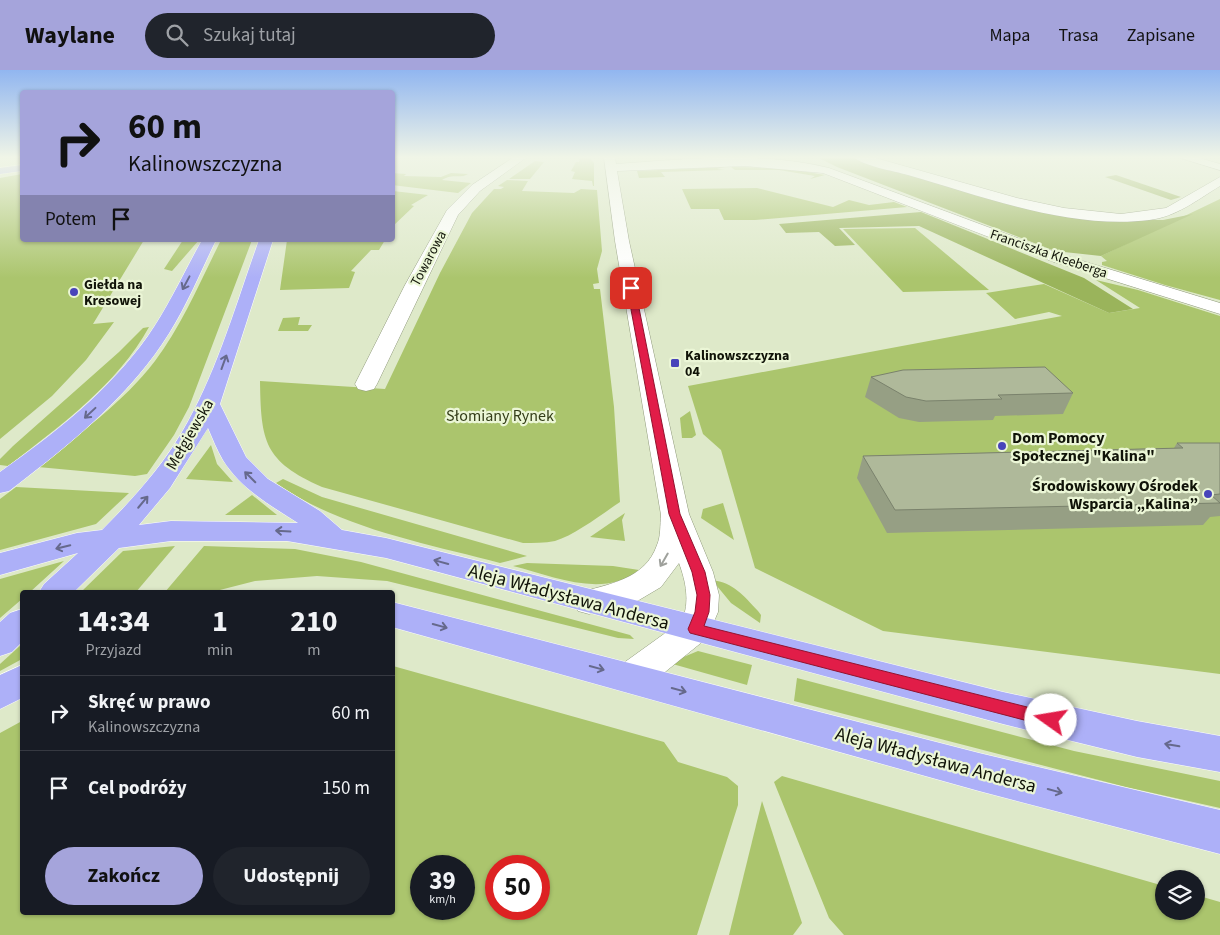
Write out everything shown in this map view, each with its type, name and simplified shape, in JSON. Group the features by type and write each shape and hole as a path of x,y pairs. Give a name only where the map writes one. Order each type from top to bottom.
{"main road":[{"path":"0,485 73,429 131,372 154,341 209,242"},
{"name":"Mełgiewska","path":"57,590 111,538 168,472 194,432 209,404 265,242"},
{"path":"209,404 235,459 248,475 259,485 310,518 331,537"},
{"name":"Aleja Władysława Andersa","path":"0,564 77,543 202,530 287,531 331,537 386,548 1032,715 1136,739 1220,754"},
{"name":"Aleja Władysława Andersa","path":"395,615 979,772 1220,832"},
{"path":"0,642 20,624"},
{"path":"0,692 20,681"}],"street":[{"name":"Towarowa","path":"366,384 414,285 452,213 467,197"},
{"path":"615,197 675,514 698,572 703,595 702,612 695,629 631,678"},
{"name":"Franciszka Kleeberga","path":"897,197 1060,259 1220,309"},
{"path":"999,197 1064,212 1121,218 1150,216 1171,211 1194,197"},
{"path":"589,602 620,596 646,583 660,567 672,546 675,514"}],"green space":[{"path":"0,197 20,197 20,242 143,242 93,324 114,322 86,360 52,396 0,439"},
{"path":"395,197 424,197 411,205 414,206 395,224"},
{"name":"Słomiany Rynek","path":"486,197 598,197 602,251 597,269 599,283 593,284 594,289 600,289 614,407 620,502 588,524 555,541 523,543 322,487 288,468 277,458 265,434 262,420 260,381 385,389 440,273 472,213"},
{"path":"686,197 794,197 833,207 849,200 869,205 894,202 907,207 755,220 724,220 719,209 691,209"},
{"path":"916,197 986,197 1008,204 1112,220 1163,220 1193,214 1101,256 1055,251"},
{"path":"1163,197 1180,197 1171,200"},
{"path":"1220,199 1220,300 1102,265 1102,262 1107,261 1101,256"},
{"path":"921,212 1084,278 1133,309 1109,313 919,226 839,228 855,245 835,246 819,232 786,233 779,224"},
{"path":"915,228 989,290 903,292 843,229"},
{"path":"182,242 197,242 172,271 164,269"},
{"path":"220,242 251,242 189,407 174,435 147,474 135,476 38,467 129,391 165,347"},
{"path":"287,242 384,242 379,250 371,250 351,271 355,272 349,288 280,290"},
{"path":"1096,280 1138,290 1220,316 1220,674 883,631 755,568 721,450 703,434 688,386 1062,316 1049,312 1015,319 986,293 1044,284 1109,313 1140,308"},
{"path":"300,317 298,325 312,325 308,331 278,331 283,318"},
{"path":"149,327 121,367 86,403 8,466 0,465 0,459 13,446 119,352 143,328"},
{"path":"690,411 696,435 692,438 682,438 680,418"},
{"path":"211,445 217,464 233,482 186,479"},
{"path":"283,479 322,497 527,556 500,563 413,541 355,523 301,499 276,483"},
{"path":"16,487 129,493 96,524 0,550 0,499"},
{"path":"252,495 277,515 225,515"},
{"path":"723,503 734,540 701,518 703,509"},
{"path":"625,513 622,520 625,541 590,537"},
{"path":"175,546 138,590 83,590 123,551"},
{"path":"204,546 295,549 361,562 630,635 634,639 618,638 387,581 317,576 255,581 220,590 167,590"},
{"path":"64,561 32,590 20,590 20,601 0,618 0,579"},
{"path":"527,563 613,566 639,570 625,579 610,583 577,583 513,566"},
{"path":"712,580 726,584 743,595 761,615 760,623 731,603"},
{"path":"20,646 20,660 0,671 0,664"},
{"path":"698,651 752,665 747,685 669,663"},
{"path":"395,667 664,742 678,762 727,777 738,786 738,805 697,935 0,935 0,733 20,722 20,915 395,915"},
{"path":"797,678 1074,751 1220,781 1220,808 1126,787 794,701"},
{"path":"782,776 1155,883 1155,920 1205,920 1205,898 1220,902 1220,935 844,935 829,918 774,782"},
{"path":"762,801 802,923 793,935 729,935"}],"building":[{"path":"1045,367 1073,393 998,395 1002,399 926,401 906,397 871,377 903,370"},
{"path":"1177,443 1220,443 1220,494 1211,495 1220,503 895,510 863,456 1183,448"}],"place":[{"name":"Giełda na Kresowej","path":"74,292"},
{"name":"Kalinowszczyzna 04","path":"675,363"},
{"name":"Dom Pomocy Społecznej \"Kalina\"","path":"1002,446"},
{"name":"Środowiskowy Ośrodek Wsparcia „Kalina”","path":"1208,494"}],"route":[{"path":"631,288 675,514 698,572 703,595 702,612 695,629 1051,720"}]}
